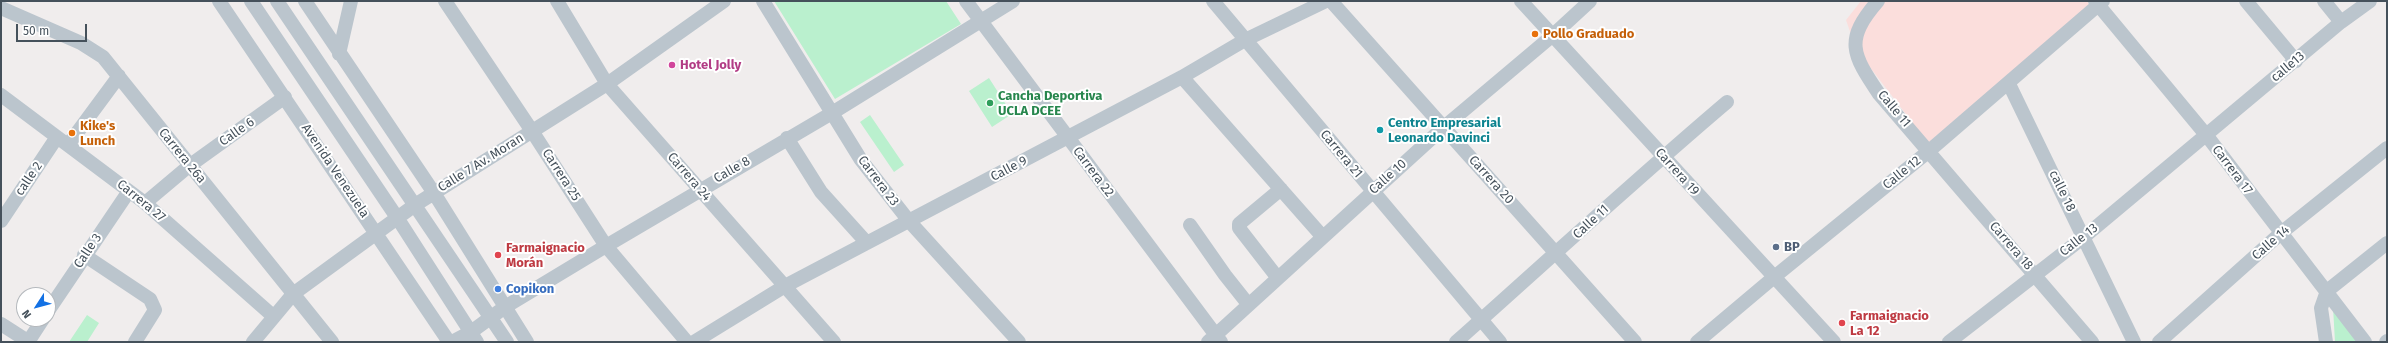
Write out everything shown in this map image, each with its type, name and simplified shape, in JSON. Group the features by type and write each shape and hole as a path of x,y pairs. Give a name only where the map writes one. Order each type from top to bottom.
{"street":[{"name":"Avenida Venezuela","path":"219,1 377,233 449,342"},
{"name":"Avenida Venezuela","path":"251,1 398,219 474,337"},
{"path":"277,1 507,342"},
{"path":"305,1 339,54 434,193 527,342"},
{"path":"339,54 351,1"},
{"name":"Carrera 25","path":"445,1 532,131 606,246 687,342"},
{"name":"Carrera 24","path":"557,1 607,84 834,342"},
{"name":"Calle 7 Av. Moran","path":"253,342 273,316 293,294 398,219 415,205 607,84 724,1"},
{"name":"Carrera 23","path":"763,1 861,160 909,221 1019,342"},
{"name":"Carrera 22","path":"966,1 979,22 1068,138 1215,340"},
{"name":"Calle 8","path":"452,342 474,337 490,318 505,307 700,189 832,112 1013,1"},
{"name":"Carrera 21","path":"1213,1 1500,342"},
{"name":"Calle 9","path":"694,342 785,286 1068,138 1182,77 1245,40 1326,1"},
{"name":"Carrera 20","path":"1331,1 1635,342"},
{"name":"Carrera 19","path":"1520,1 1773,278 1834,342"},
{"name":"Calle 10","path":"1215,340 1248,304 1322,236 1444,127 1552,36 1590,1"},
{"name":"Calle 11","path":"1878,1 1860,23 1855,36 1861,64 1880,94 1929,151"},
{"path":"2246,1 2296,61"},
{"path":"2324,1 2341,22"},
{"name":"calle13","path":"2207,136 2341,22 2370,1"},
{"name":"Calle 12","path":"1697,342 2009,84 2099,2"},
{"name":"Carrera 17","path":"2099,2 2207,136 2365,342"},
{"name":"Carrera 26a","path":"1,8 81,43 103,57 189,166 332,342"},
{"name":"calle 2","path":"1,221 62,141 119,76"},
{"path":"1182,77 1322,236"},
{"name":"calle 18","path":"2009,84 2134,342"},
{"name":"Carrera 27","path":"1,95 145,202 273,316"},
{"name":"Calle 6","path":"145,202 189,166 285,97"},
{"name":"Calle 11","path":"1456,342 1557,254 1663,156 1727,102"},
{"name":"Calle 13","path":"1949,342 2035,273 2084,237 2207,136"},
{"path":"787,138 821,192 867,243"},
{"name":"Carrera 18","path":"1929,151 2035,273 2092,342"},
{"name":"Calle 14","path":"2159,342 2281,233 2386,151"},
{"path":"1277,277 1239,228 1239,224 1281,189"},
{"name":"Calle 3","path":"56,299 84,255 129,191"},
{"path":"1190,226 1248,304"},
{"path":"2326,342 2321,308 2327,291 2387,243"},
{"path":"84,255 150,299 154,305 155,310 135,342"},
{"path":"1,324 28,342 38,327"}],"shaded area":[{"path":"1861,1 2087,1 2090,5 1928,143 1856,49 1846,20"}],"green space":[{"path":"774,1 946,1 961,24 835,99"},
{"name":"Cancha Deportiva UCLA DCEE","path":"989,78 1012,114 992,127 969,91"},
{"path":"870,115 904,165 894,172 860,122"},
{"path":"2333,307 2357,342 2335,342"},
{"path":"87,315 99,323 87,342 69,342"}],"place":[{"name":"Pollo Graduado","path":"1535,34"},
{"name":"Hotel Jolly","path":"672,65"},
{"name":"Cancha Deportiva UCLA DCEE","path":"990,103"},
{"name":"Centro Empresarial Leonardo Davinci","path":"1380,130"},
{"name":"Kike's Lunch","path":"72,133"},
{"name":"BP","path":"1776,247"},
{"name":"Farmaignacio Morán","path":"498,255"},
{"name":"Copikon","path":"498,289"},
{"name":"Farmaignacio La 12","path":"1842,323"}]}
